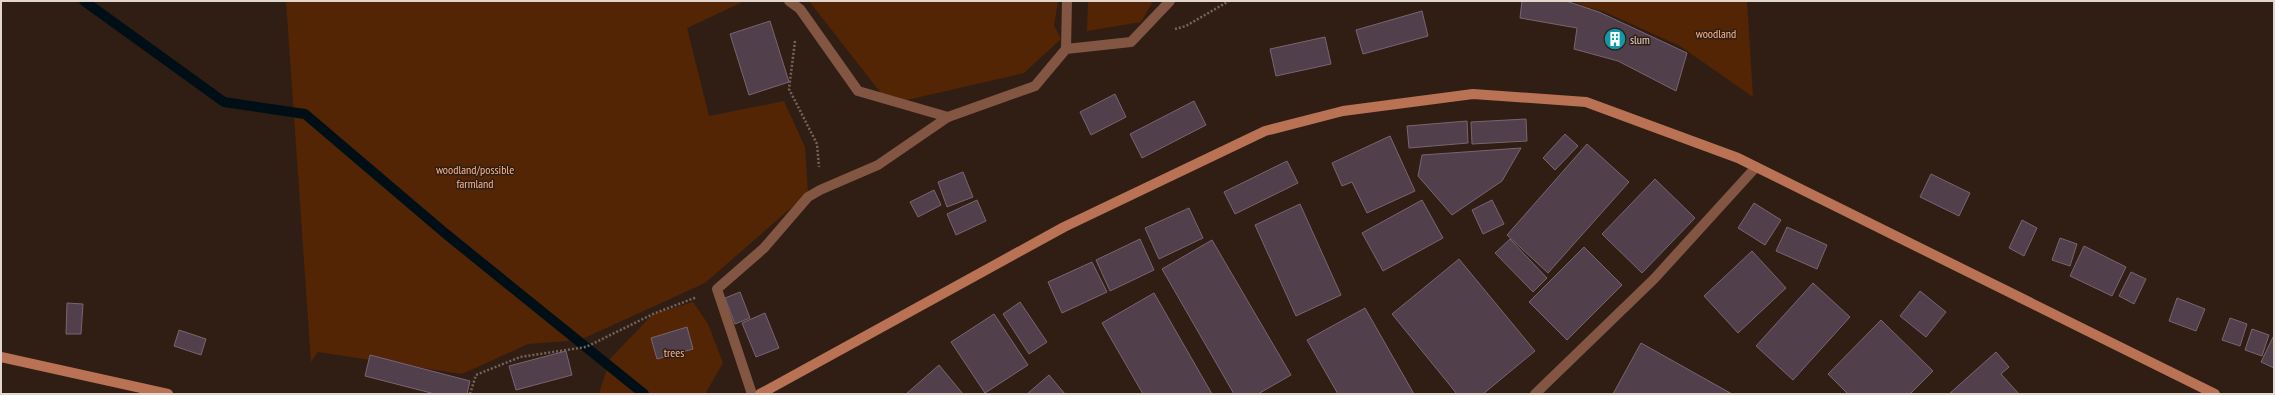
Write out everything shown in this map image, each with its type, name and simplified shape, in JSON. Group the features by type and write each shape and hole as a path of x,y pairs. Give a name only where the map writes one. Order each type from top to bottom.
{"main road":[{"path":"760,394 1064,227 1265,131 1343,111 1473,94 1586,102 1738,158 2215,394"},
{"path":"1,357 168,394"}],"street":[{"path":"789,1 800,9 858,91 948,117"},
{"path":"752,394 717,290 764,248 808,197 820,190 878,165 948,117 1035,86 1066,49 1067,1"},
{"path":"1066,49 1131,42 1170,1"},
{"path":"1535,394 1654,279 1756,167"}],"path":[{"path":"800,9 789,89 818,144 820,190"},
{"path":"470,394 476,375 520,356 586,346 653,314 717,290"}],"green space":[{"name":"woodland/possible farmland","path":"286,1 745,1 687,28 709,116 784,101 805,147 808,193 705,283 580,340 528,344 462,374 318,352 311,362"},
{"path":"809,1 1058,1 1054,25 1061,39 1024,73 907,100 884,97"},
{"path":"1088,1 1153,1 1141,22 1087,31"},
{"name":"woodland","path":"1573,1 1747,1 1753,97 1680,46 1605,12 1583,6"},
{"name":"trees","path":"693,302 708,324 723,363 705,394 599,394 610,359 653,314"}],"building":[{"name":"slum","path":"1522,1 1566,1 1599,12 1687,53 1676,91 1618,61 1574,49 1577,28 1520,18"},
{"path":"1422,11 1428,36 1363,54 1356,30"},
{"path":"770,21 789,82 749,95 730,34"},
{"path":"1325,37 1331,64 1276,76 1270,49"},
{"path":"1115,94 1126,117 1091,135 1080,112"},
{"path":"1194,101 1206,125 1142,158 1130,134"},
{"path":"1526,119 1527,141 1472,144 1471,122"},
{"path":"1467,121 1468,143 1409,148 1407,126"},
{"path":"1565,134 1578,146 1555,170 1543,158"},
{"path":"1390,136 1415,191 1367,213 1352,182 1342,186 1332,163"},
{"path":"1587,144 1629,182 1548,273 1507,235"},
{"path":"1521,148 1502,181 1452,215 1418,176 1422,155"},
{"path":"1287,161 1298,183 1235,214 1224,192"},
{"path":"963,172 973,197 947,207 938,182"},
{"path":"1931,174 1970,193 1959,216 1920,197"},
{"path":"1655,179 1695,218 1642,273 1602,234"},
{"path":"934,190 941,205 918,217 910,202"},
{"path":"977,200 986,221 956,235 947,214"},
{"path":"1422,200 1443,238 1383,271 1362,233"},
{"path":"1492,200 1504,224 1483,234 1472,210"},
{"path":"1754,203 1781,220 1765,245 1738,228"},
{"path":"1300,204 1341,295 1296,316 1255,225"},
{"path":"1189,208 1203,238 1159,259 1145,228"},
{"path":"2022,220 2037,228 2024,256 2009,248"},
{"path":"1787,227 1827,245 1817,269 1776,251"},
{"path":"2060,238 2077,244 2070,266 2052,260"},
{"path":"1140,239 1154,270 1110,291 1096,260"},
{"path":"1510,239 1547,278 1533,292 1495,253"},
{"path":"1212,240 1291,375 1258,394 1234,394 1162,269"},
{"path":"2084,246 2126,267 2112,296 2070,276"},
{"path":"1584,247 1622,285 1567,340 1529,302"},
{"path":"1752,251 1786,288 1738,333 1704,296"},
{"path":"1459,259 1535,351 1483,394 1457,394 1392,314"},
{"path":"1092,262 1107,292 1062,313 1048,282"},
{"path":"2131,272 2146,279 2134,304 2119,296"},
{"path":"1813,283 1850,317 1793,380 1756,346"},
{"path":"1920,291 1946,312 1926,337 1900,316"},
{"path":"740,292 750,318 735,324 725,298"},
{"path":"1154,293 1212,394 1143,394 1102,323"},
{"path":"2177,298 2205,309 2196,331 2169,321"},
{"path":"1020,302 1047,342 1029,354 1003,314"},
{"path":"67,303 83,304 81,334 66,334"},
{"path":"1365,308 1414,394 1338,394 1307,340"},
{"path":"765,313 779,348 756,357 742,323"},
{"path":"994,314 1028,365 985,393 951,342"},
{"path":"2230,318 2247,324 2240,346 2222,340"},
{"path":"1881,320 1933,371 1910,394 1848,394 1828,374"},
{"path":"687,327 693,349 657,359 651,338"},
{"path":"2252,329 2269,335 2262,356 2245,350"},
{"path":"179,330 206,339 201,355 174,346"},
{"path":"2273,337 2274,338 2274,368 2261,362"},
{"path":"1641,343 1732,394 1613,394"},
{"path":"566,351 572,375 516,390 509,366"},
{"path":"1996,352 2009,367 2001,374 2019,394 1949,394"},
{"path":"370,355 470,381 467,394 435,394 365,376"},
{"path":"939,365 963,394 906,394"},
{"path":"1049,375 1065,394 1027,394"}],"waterway":[{"path":"84,1 224,102 305,114 446,234 644,394"}],"place":[{"name":"slum","path":"1615,39"}]}
